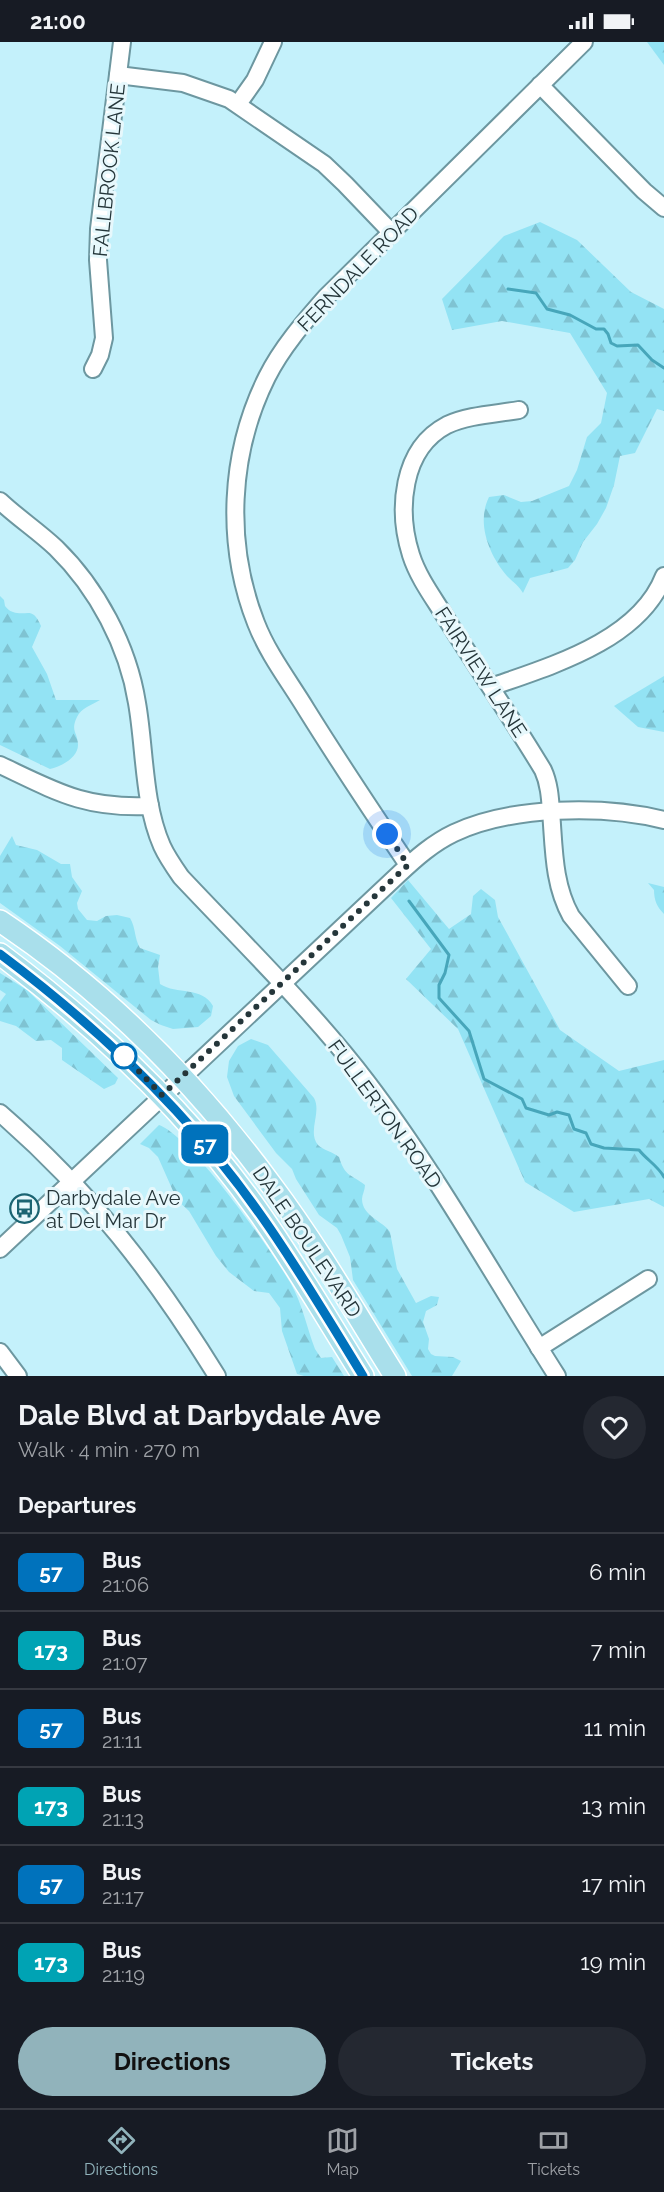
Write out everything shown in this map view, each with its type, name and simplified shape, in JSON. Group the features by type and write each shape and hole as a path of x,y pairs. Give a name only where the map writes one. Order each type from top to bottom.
{"main road":[{"name":"DALE BOULEVARD","path":"0,921 69,973 109,1007 182,1077 238,1141 304,1232 395,1376"},
{"name":"DALE BOULEVARD","path":"0,954 88,1023 162,1095 199,1136 260,1215 363,1376"}],"street":[{"name":"FALLBROOK LANE","path":"93,369 100,355 104,338 98,260 99,229 122,42"},
{"path":"238,104 262,67 273,42"},
{"name":"FERNDALE ROAD","path":"408,865 353,783 268,648 256,624 238,557 235,511 240,459 247,430 267,375 303,323 391,232 584,42"},
{"path":"118,75 183,83 209,90 238,104 329,169 391,232"},
{"path":"540,85 644,191 664,208"},
{"name":"FAIRVIEW LANE","path":"519,410 465,419 449,424 429,438 415,459 409,474 405,494 406,538 419,575 543,770 548,783 557,878 564,904 571,916 628,986"},
{"name":"FULLERTON ROAD","path":"0,501 54,546 73,566 96,598 114,632 130,673 137,701 150,806 161,844 181,877 338,1046 368,1083 445,1197 557,1376"},
{"path":"491,687 583,652 602,642 636,616 650,600 664,576"},
{"path":"0,765 59,793 81,800 113,806 150,806"},
{"path":"0,1250 408,865 443,839 475,824 515,815 620,811 664,820"},
{"path":"0,1113 73,1181 140,1260 173,1305 218,1376"},
{"path":"539,1348 648,1279"},
{"path":"0,1352 18,1376"}],"green space":[{"path":"647,42 664,42 664,65"},
{"path":"540,222 577,240 631,292 664,309 664,411 657,409 635,453 620,456 606,508 583,542 575,560 568,568 530,578 523,593 501,568 486,538 484,517 489,497 504,495 521,502 532,501 569,486 577,470 587,437 601,423 607,393 570,333 502,321 452,330 442,299 504,236"},
{"path":"0,596 10,611 29,613 38,620 41,626 32,647 47,674 56,700 100,700 84,709 75,722 78,745 75,754 68,761 54,768 50,769 0,745"},
{"path":"664,676 664,732 638,727 614,706"},
{"path":"12,836 16,845 37,850 61,864 70,864 72,877 82,891 77,903 78,909 87,920 97,921 106,916 117,915 130,918 140,948 160,955 158,967 160,984 202,996 213,1006 211,1016 198,1027 173,1029 151,1020 60,946 0,903 0,856"},
{"path":"408,880 449,929 471,914 473,896 481,889 495,900 498,917 560,1030 619,1071 664,1060 664,1207 649,1199 574,1212 525,1182 458,1029 406,979 431,949 391,898"},
{"path":"648,883 664,887 664,914 659,909 654,890"},
{"path":"0,973 27,990 118,1078 115,1084 104,1089 62,1060 62,1048 51,1040 36,1041 16,1026 0,1021 0,1002 6,994 0,990"},
{"path":"251,1039 268,1045 314,1098 316,1104 315,1140 320,1147 339,1157 346,1172 365,1185 362,1197 365,1210 390,1232 397,1269 416,1303 431,1296 439,1297 437,1305 426,1311 423,1322 431,1354 453,1357 461,1361 452,1376 412,1376 353,1280 350,1257 337,1228 319,1215 292,1169 276,1153 234,1096 227,1077 229,1061 238,1046"},
{"path":"159,1125 190,1150 230,1196 295,1291 315,1349 321,1358 332,1357 344,1376 297,1374 282,1331 280,1308 269,1293 254,1291 229,1272 216,1256 189,1211 177,1200 158,1157 149,1148 140,1144"}],"waterway":[{"path":"508,289 536,293 547,309 570,315 596,329 604,329 611,343 617,346 638,345 652,360 664,368"},
{"path":"409,901 449,955 445,973 439,985 439,998 469,1031 484,1079 522,1099 526,1108 549,1115 557,1112 569,1115 574,1129 586,1133 591,1144 604,1148 639,1150 664,1177"}],"bus line":[{"name":"57","path":"0,954 88,1023 138,1070 199,1136 260,1215 363,1376"}],"place":[{"name":"Darbydale Ave at Del Mar Dr","path":"25,1209"}],"route":[{"path":"124,1056 162,1095 408,865 387,834"}]}
